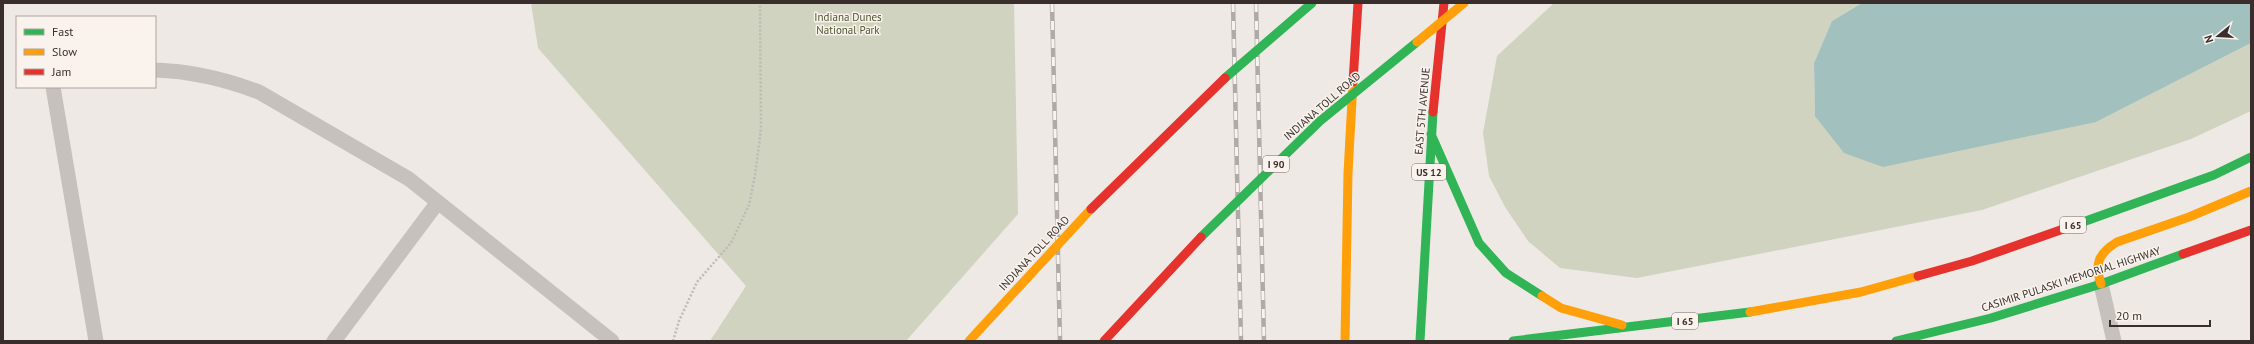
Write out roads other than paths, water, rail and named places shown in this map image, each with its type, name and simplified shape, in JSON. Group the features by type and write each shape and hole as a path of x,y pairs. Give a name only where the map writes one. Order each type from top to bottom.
{"main road":[{"name":"INDIANA TOLL ROAD","path":"969,341 1138,160 1268,39 1312,3"},
{"path":"1346,341 1348,173 1358,3"},
{"name":"EAST 5TH AVENUE","path":"1420,341 1431,134 1444,3"},
{"name":"INDIANA TOLL ROAD","path":"1104,341 1209,228 1320,121 1464,3"},
{"path":"1431,134 1479,243 1506,273 1561,308 1630,328"},
{"name":"I 65","path":"1513,341 1740,314 1861,292 1972,261 2208,177 2251,157"},
{"path":"2101,284 2097,263 2100,255 2108,247 2121,240 2189,217 2251,191"},
{"name":"CASIMIR PULASKI MEMORIAL HIGHWAY","path":"1896,341 1991,318 2101,284 2251,230"}],"lane":[{"path":"156,70 174,70 242,86 259,92 409,179 612,341"},
{"path":"53,88 96,341"},
{"path":"334,341 438,202"},
{"path":"2101,284 2114,341"}],"water":[{"path":"1862,3 2251,3 2251,43 2096,122 1883,167 1844,153 1815,116 1814,63 1832,21"}],"railway":[{"path":"1052,3 1060,341"},
{"path":"1233,3 1241,341"},
{"path":"1256,3 1264,341"}],"park label":[{"name":"Indiana Dunes National Park","path":"848,23"}]}
